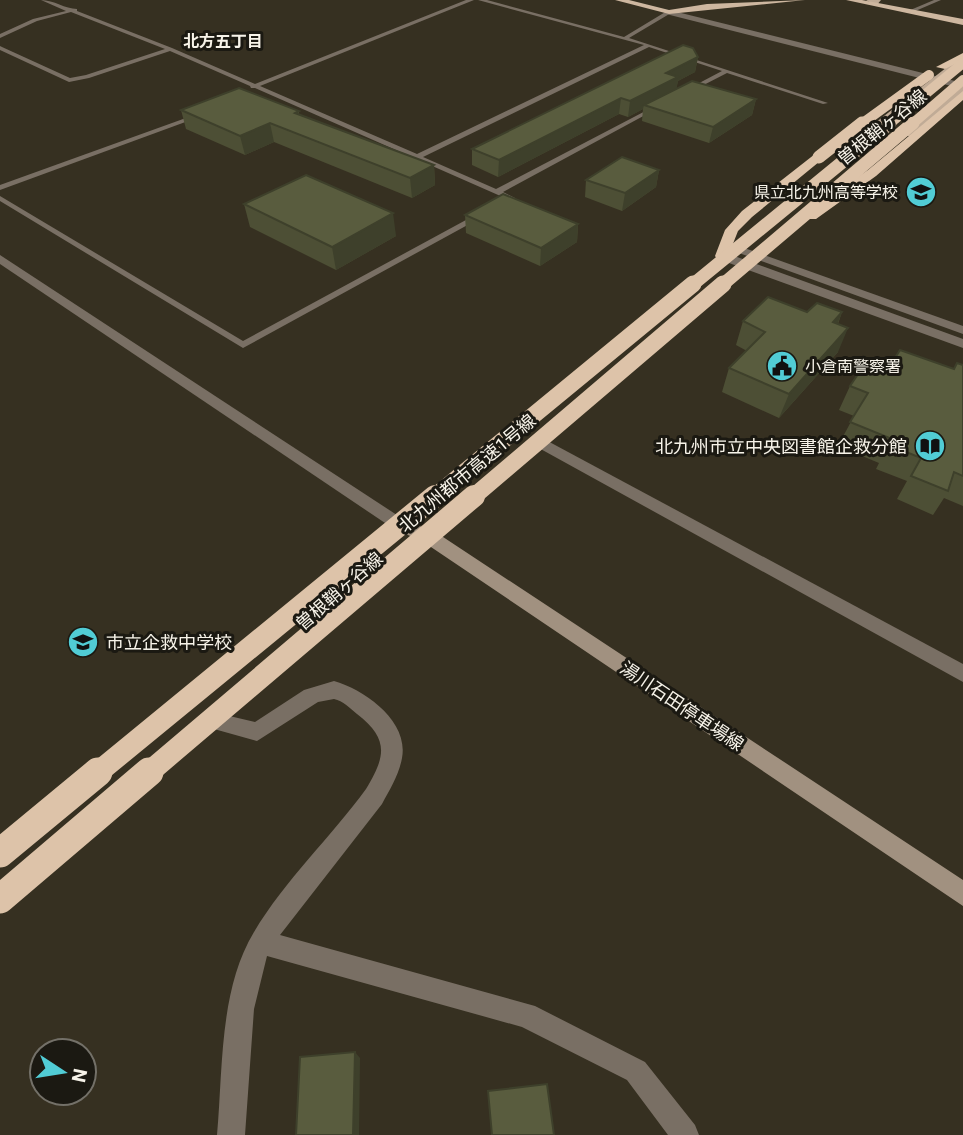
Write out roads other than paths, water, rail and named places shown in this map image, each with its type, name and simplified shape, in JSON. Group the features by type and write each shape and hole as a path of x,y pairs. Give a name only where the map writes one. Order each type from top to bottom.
{"highway":[{"path":"619,0 669,12 707,6 801,0"},
{"path":"850,0 874,1 963,22"},
{"path":"727,251 732,230 747,214 896,96 963,59"},
{"name":"北九州都市高速1号線","path":"0,853 963,59"},
{"name":"北九州都市高速1号線","path":"0,899 963,85"},
{"path":"810,216 872,173 963,94"}],"main road":[{"name":"曽根鞘ヶ谷線","path":"0,847 936,78 963,59"},
{"name":"曽根鞘ヶ谷線","path":"0,910 963,85"},
{"name":"湯川石田停車場線","path":"397,523 431,538 963,894"}],"street":[{"path":"669,12 963,85"},
{"path":"727,251 963,344"},
{"path":"0,259 397,523"},
{"path":"758,263 963,330"},
{"path":"542,443 963,674"},
{"path":"221,723 257,732 315,692 342,692 372,713 390,732 393,759 374,795 261,942 245,986 231,1135"},
{"path":"261,942 526,1015 636,1071 685,1135"}],"lane":[{"path":"44,0 75,10 170,50 511,198 499,205"},
{"path":"253,87 471,0"},
{"path":"481,0 649,45 825,103"},
{"path":"911,11 938,0"},
{"path":"0,36 35,20 75,10"},
{"path":"624,39 669,12"},
{"path":"416,157 649,45"},
{"path":"0,48 69,80 87,78 170,50"},
{"path":"677,97 725,72"},
{"path":"250,96 263,91"},
{"path":"496,192 665,103"},
{"path":"0,188 200,114"},
{"path":"0,198 243,345 487,212"}],"place":[{"name":"県立北九州高等学校","path":"921,192"},
{"name":"小倉南警察署","path":"782,366"},
{"name":"北九州市立中央図書館企救分館","path":"930,446"},
{"name":"市立企救中学校","path":"83,642"}],"district":[{"name":"北方五丁目","path":"223,41"}]}
